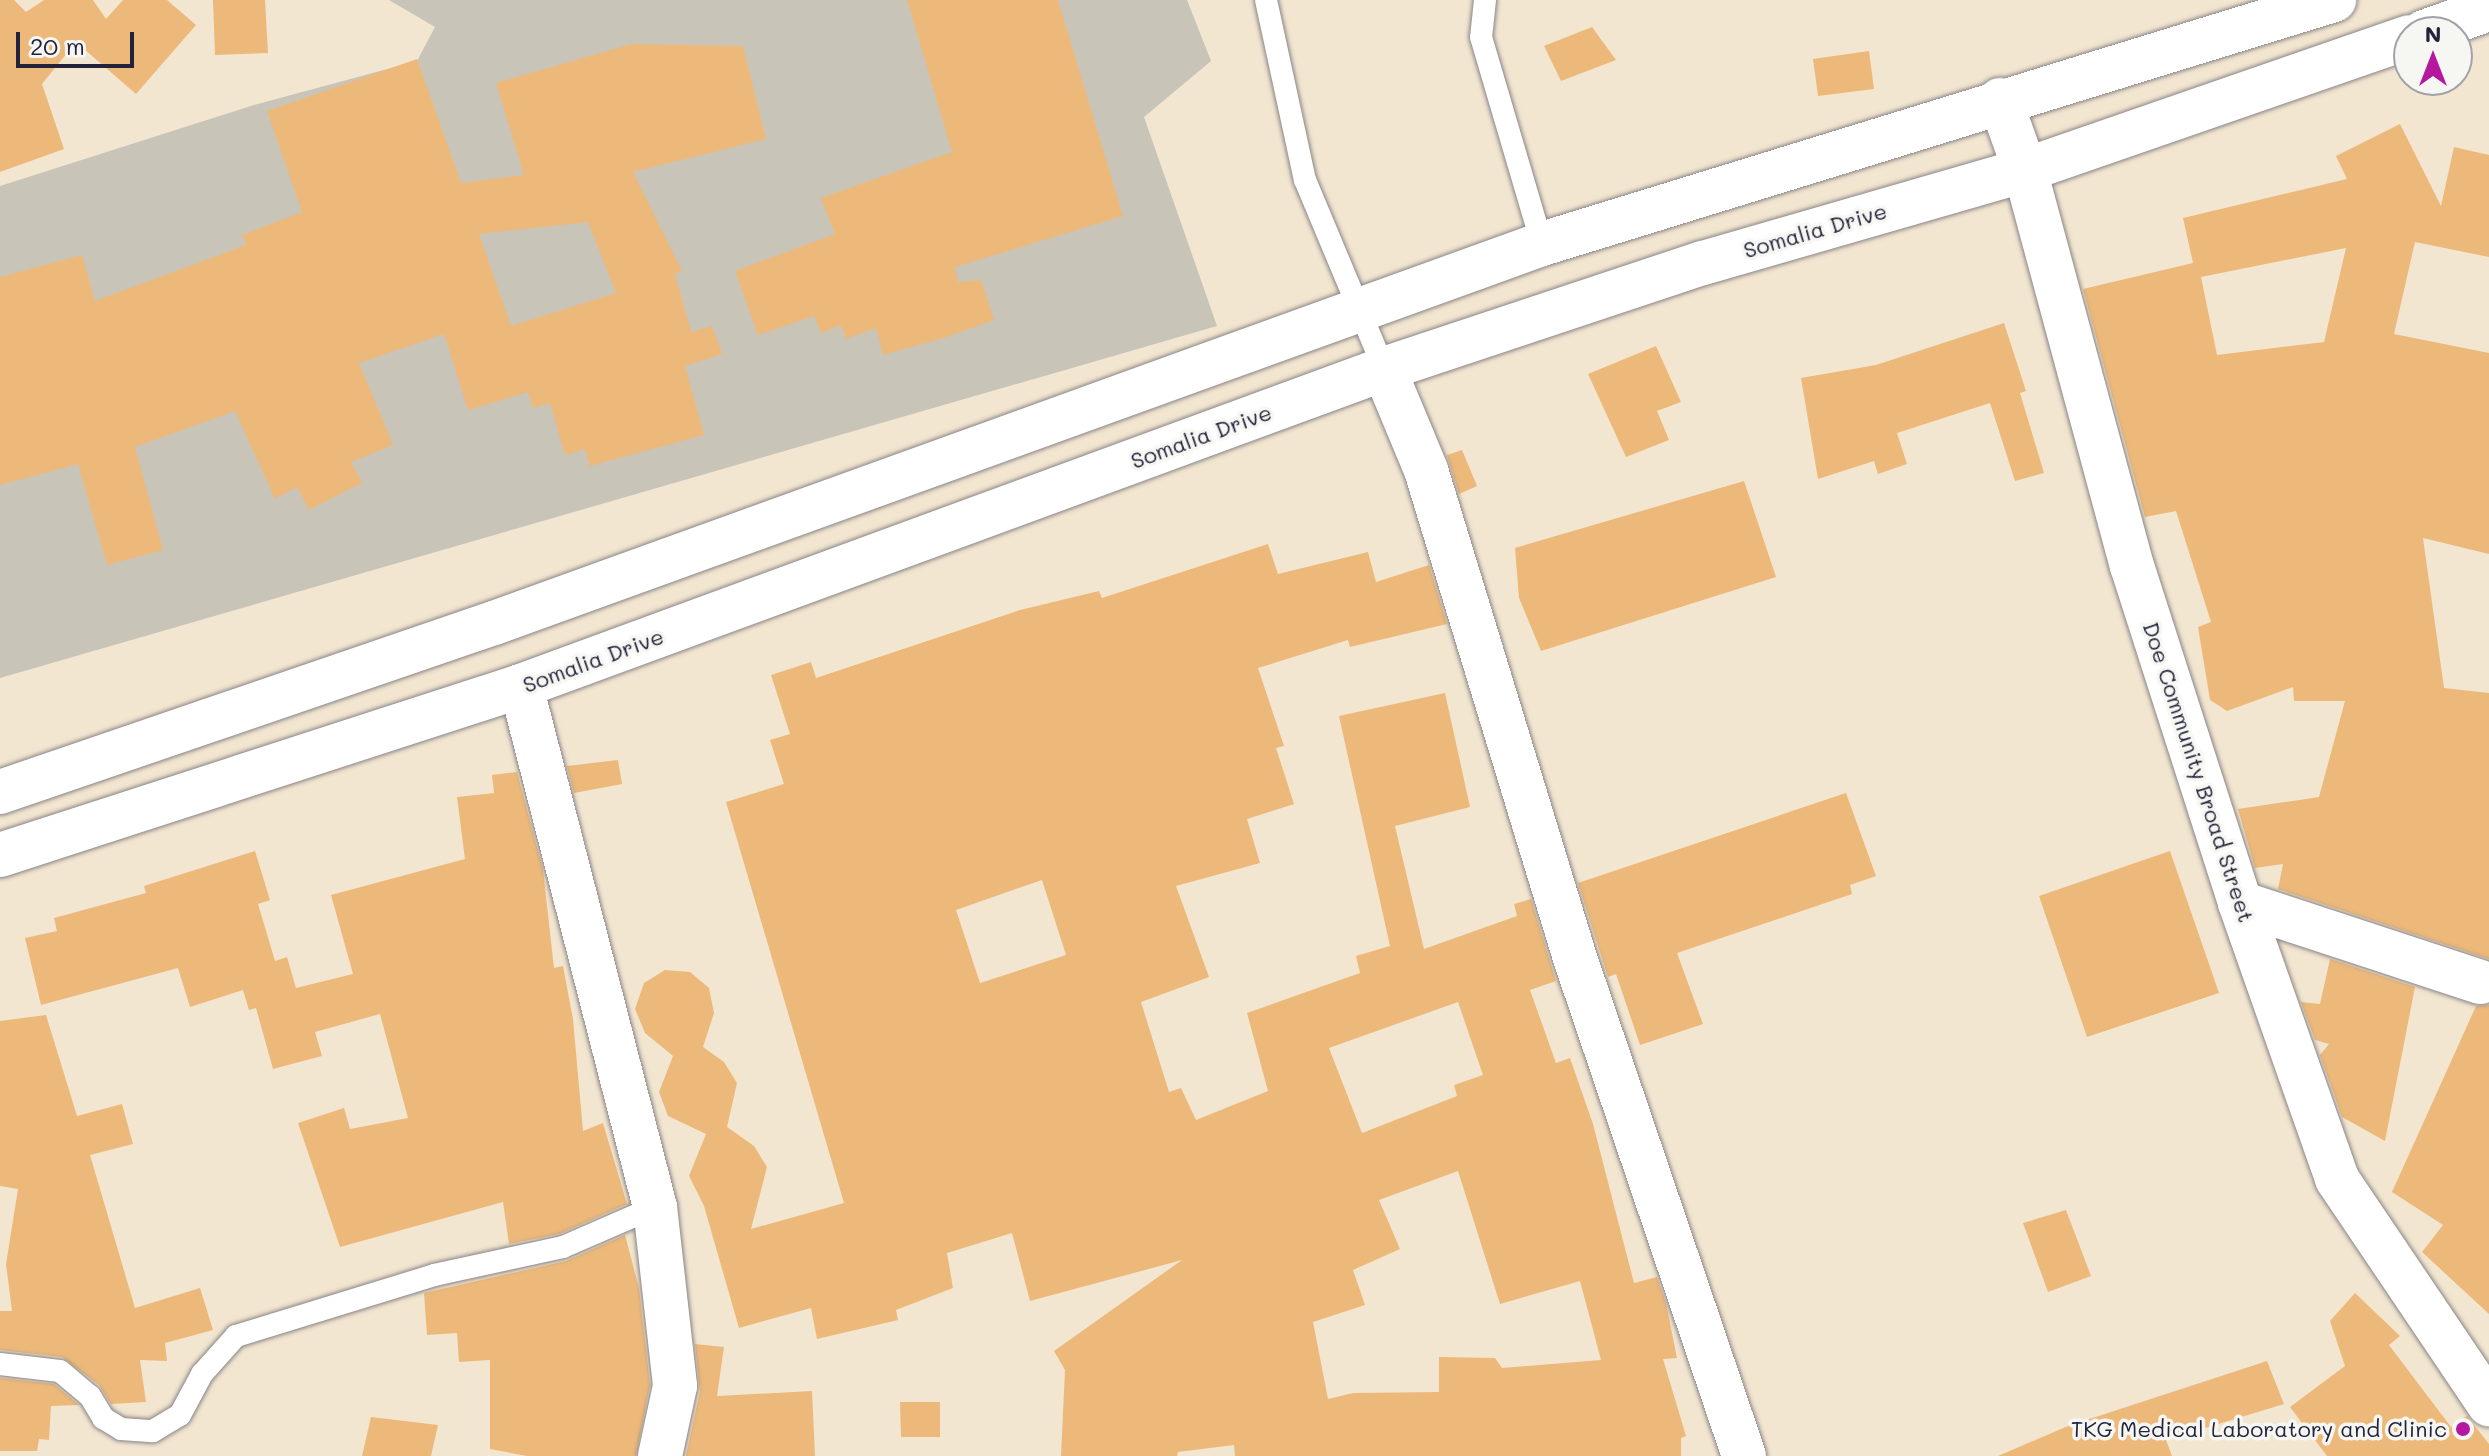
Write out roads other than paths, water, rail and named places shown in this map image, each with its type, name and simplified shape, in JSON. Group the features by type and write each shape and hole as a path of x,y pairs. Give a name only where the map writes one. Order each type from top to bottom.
{"main road":[{"path":"0,792 561,598 1542,244 1770,178 2000,100 2334,0"},
{"path":"2469,16 2489,9"},
{"name":"Somalia Drive","path":"0,855 521,686 1384,369 1703,263 2025,170 2393,43"},
{"name":"Doe Community Broad Street","path":"2000,100 2025,170 2132,566 2240,903 2337,1179 2489,1404"},
{"path":"1384,369 1426,470 1575,958 1744,1456"},
{"path":"561,598 590,661"},
{"path":"521,686 655,1207 675,1386 660,1456"},
{"path":"2240,903 2480,982"}],"lane":[{"path":"1485,0 1481,37 1542,244"},
{"path":"1273,4 1305,180 1355,309 1384,369"},
{"path":"0,1364 60,1371 90,1396 103,1418 121,1429 153,1431 180,1415 202,1374 236,1336 434,1275 563,1247 655,1207"}],"place":[{"name":"TKG Medical Laboratory and Clinic","path":"2463,1429"}]}
